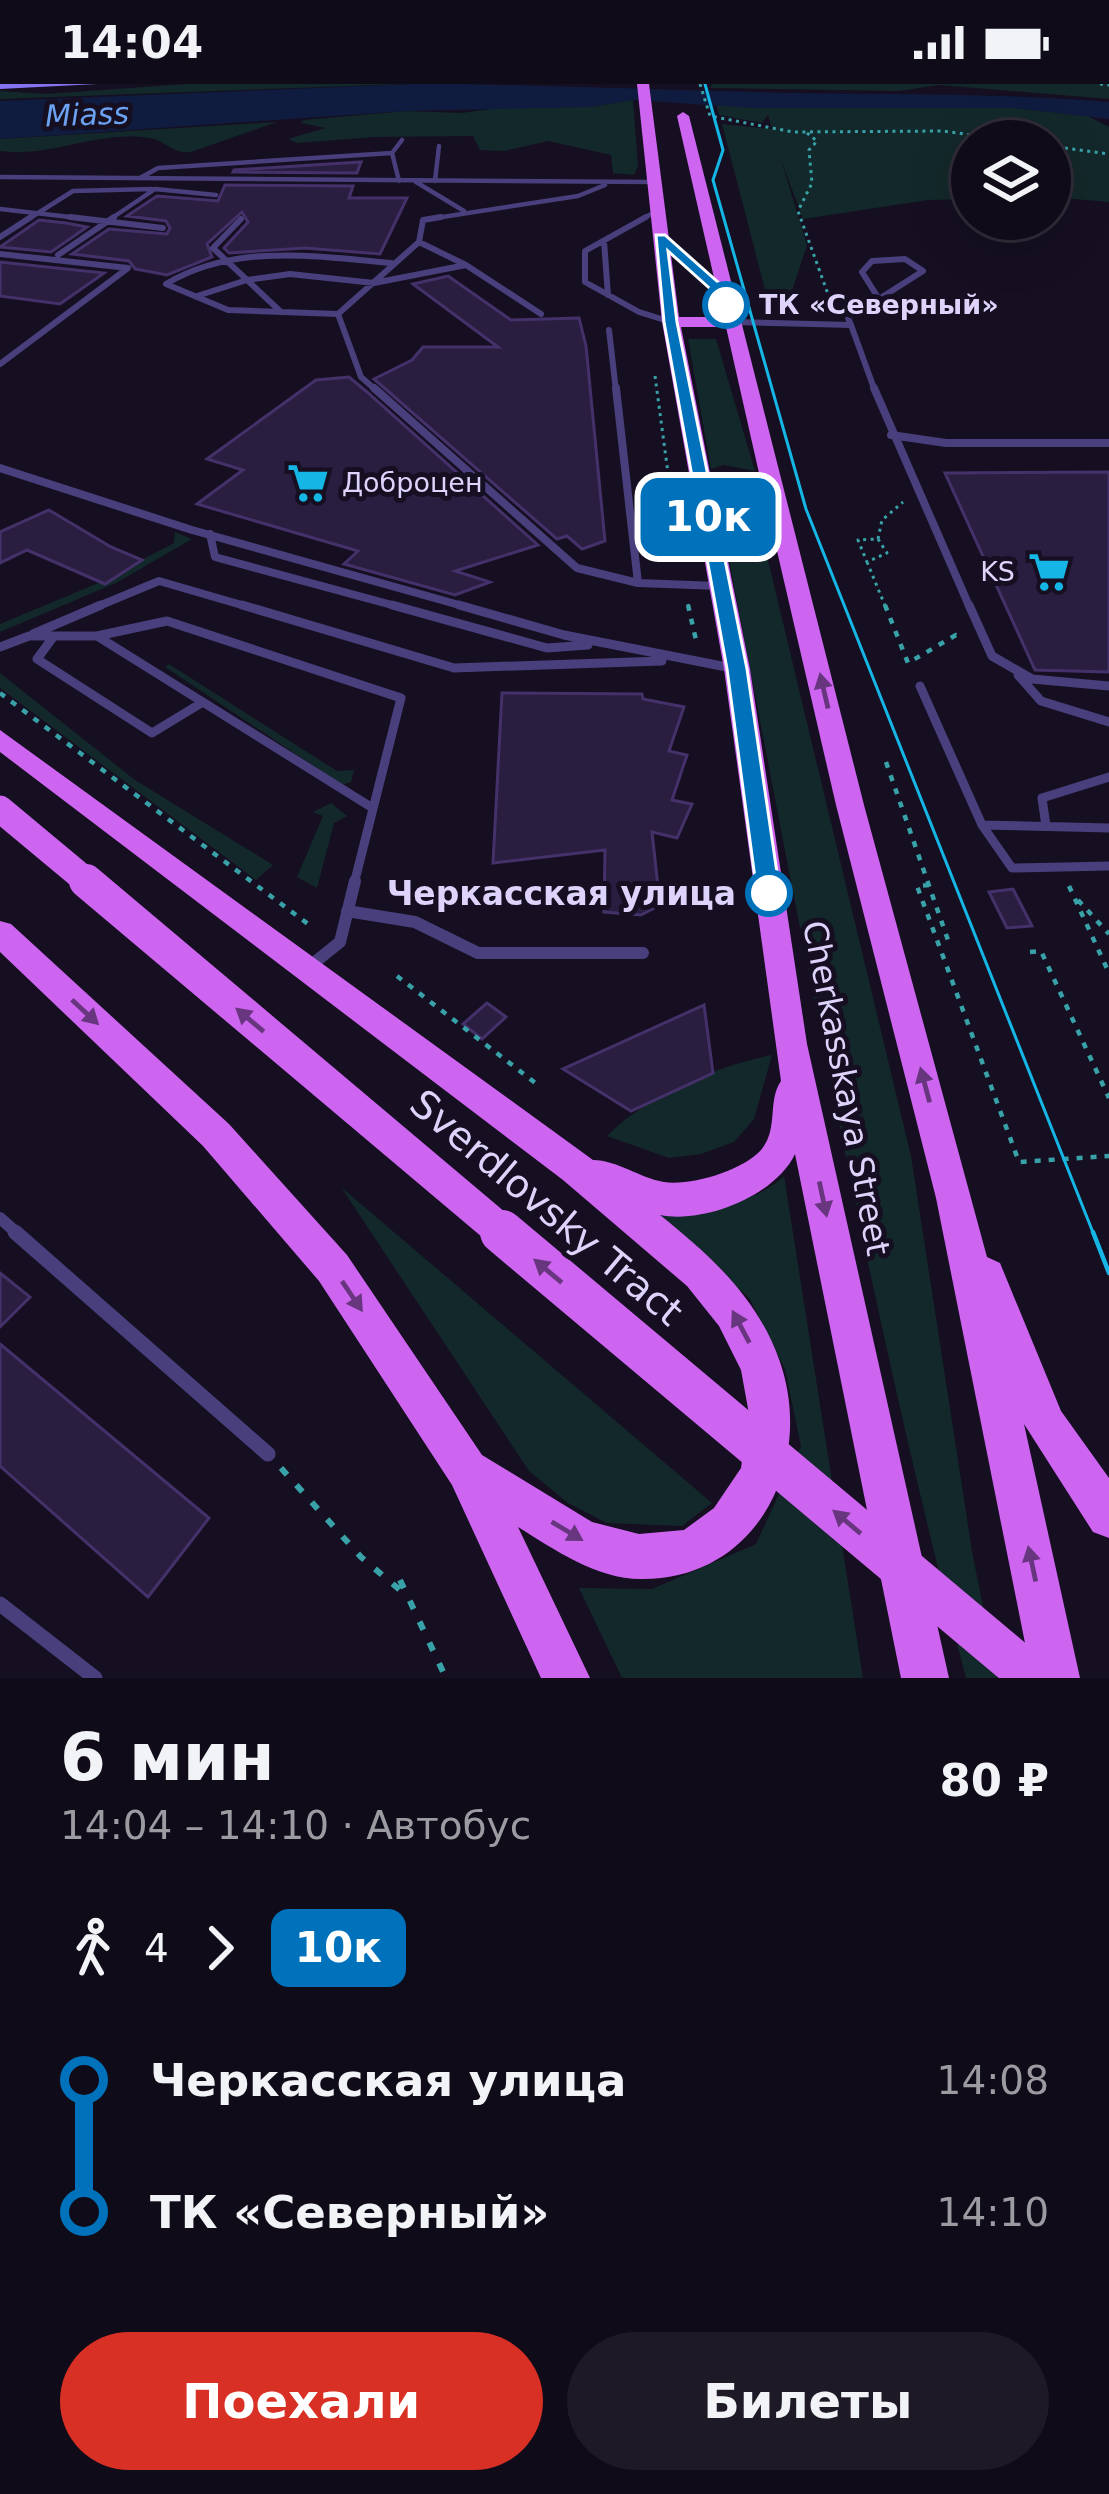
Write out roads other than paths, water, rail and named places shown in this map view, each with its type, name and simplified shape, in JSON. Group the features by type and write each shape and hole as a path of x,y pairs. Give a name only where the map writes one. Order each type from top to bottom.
{"main road":[{"path":"0,86 91,84"},
{"name":"Cherkasskaya Street","path":"643,84 671,322 737,669 790,1044 925,1678"},
{"name":"Cherkasskaya Street","path":"683,116 729,322 955,1198"},
{"path":"661,238 676,252"},
{"path":"708,279 724,293"},
{"path":"671,322 729,322"},
{"path":"705,494 724,483 772,491"},
{"path":"0,740 576,1168 701,1273 734,1312 761,1366 770,1414 763,1476 730,1524 692,1552 639,1557 583,1542 467,1470"},
{"name":"Sverdlovsky Tract","path":"0,809 1033,1678"},
{"path":"0,932 217,1135 334,1268 467,1470 566,1678"},
{"path":"576,1168 667,1200 726,1190 773,1163 792,1123 790,1044"},
{"path":"955,1198 1046,1426 1109,1516"},
{"path":"955,1198 1056,1678"}],"lane":[{"path":"392,153 402,140"},
{"path":"436,181 439,146"},
{"path":"138,179 158,168 392,153"},
{"path":"392,153 399,181"},
{"path":"0,177 654,182"},
{"path":"414,181 464,211"},
{"path":"392,263 292,256 227,262 166,284 228,310 338,314 419,242 423,220 578,196 614,182"},
{"path":"55,257 155,189"},
{"path":"0,237 73,191 155,189 216,195"},
{"path":"0,209 163,228"},
{"path":"657,211 585,251 585,282 639,312 671,322"},
{"path":"241,219 213,248 281,311"},
{"path":"604,241 608,295"},
{"path":"419,242 466,265 541,314"},
{"path":"0,254 128,268 0,364"},
{"path":"880,300 862,272 872,261 905,259 923,271 880,300 848,318 891,435 992,656 1033,679 1109,686"},
{"path":"194,297 247,280 290,274 374,283 466,265"},
{"path":"338,314 361,377 577,568 638,584 718,586"},
{"path":"729,322 851,325"},
{"path":"609,330 638,584"},
{"path":"891,435 946,443 1109,443"},
{"path":"0,468 210,534 597,644 737,669"},
{"path":"210,534 214,557 547,648 597,644"},
{"path":"0,647 158,580 454,668 684,660"},
{"path":"29,636 97,636 166,621 401,698 340,942 308,968"},
{"path":"53,636 38,659 152,733 203,702"},
{"path":"97,636 371,807"},
{"path":"1011,668 1041,701 1109,722"},
{"path":"920,686 982,825 1012,868 1109,866"},
{"path":"1046,826 1042,798 1109,777"},
{"path":"982,825 1109,828"},
{"path":"347,911 415,922 478,953 644,953"},
{"path":"0,1218 268,1454"},
{"path":"0,1604 95,1678"}],"water":[{"name":"Miass","path":"415,84 1031,97 1109,102 1109,119 1016,108 754,108 633,100 590,107 406,111 0,139 0,101"}],"tram line":[{"path":"705,84 723,150 713,180 806,509 1094,1235"},
{"path":"1093,1232 1109,1273"}],"place":[{"name":"ТК «Северный»","path":"726,305"},
{"name":"Доброцен","path":"308,483"},
{"name":"KS","path":"1049,572"},
{"name":"Черкасская улица","path":"769,893"}]}
